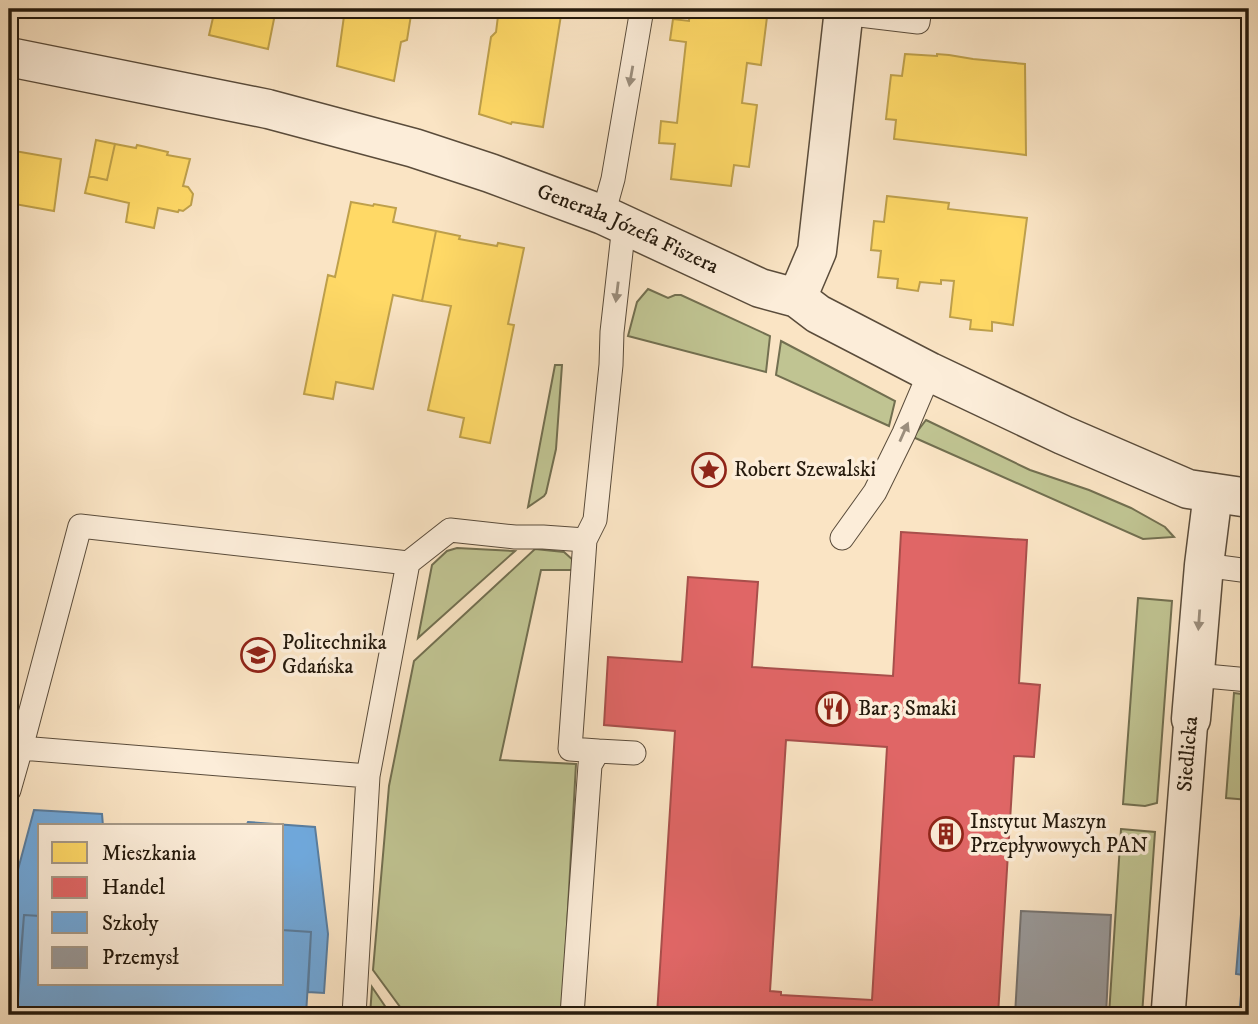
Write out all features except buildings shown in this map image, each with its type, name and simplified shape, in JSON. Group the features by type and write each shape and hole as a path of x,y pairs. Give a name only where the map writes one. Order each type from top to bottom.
{"street":[{"path":"797,298 817,251 844,11"},
{"name":"Generała Józefa Fiszera","path":"9,57 268,109 414,148 490,173 613,220 760,288 797,298 818,314 930,372 1063,435 1188,489 1231,496"},
{"name":"Siedlicka","path":"1168,1015 1204,565 1231,496"}],"lane":[{"path":"634,753 570,749 590,530 611,365 613,179 642,9"},
{"path":"844,11 918,22 920,9"},
{"path":"842,538 874,492 904,433 930,372"},
{"path":"9,790 80,526 408,563"},
{"path":"354,1015 368,776 408,563 450,530 515,537 543,537 590,530"},
{"path":"1204,565 1249,571"},
{"path":"1195,675 1249,680"},
{"path":"21,748 368,776"},
{"path":"572,1015 590,765 598,751"}],"green space":[{"path":"648,289 668,298 681,295 770,336 766,372 628,336 637,302"},
{"path":"781,341 895,401 889,426 776,375"},
{"path":"555,365 562,365 556,449 546,493 528,507"},
{"path":"926,420 1030,470 1131,508 1165,527 1174,537 1143,539 913,437"},
{"path":"457,548 515,551 418,638 432,565 447,551"},
{"path":"535,549 564,552 574,561 575,570 541,570 500,760 576,764 562,1015 406,1015 373,970 389,786 414,661"},
{"path":"1138,598 1172,601 1157,803 1145,806 1123,804"},
{"path":"1234,693 1249,695 1249,800 1226,798"},
{"path":"1121,829 1155,832 1142,1015 1109,1015"},
{"path":"372,987 391,1015 370,1015"}],"place":[{"name":"Robert Szewalski","path":"709,470"},
{"name":"Politechnika Gdańska","path":"258,655"},
{"name":"Bar 3 Smaki","path":"833,709"},
{"name":"Instytut Maszyn Przepływowych PAN","path":"946,834"}]}
